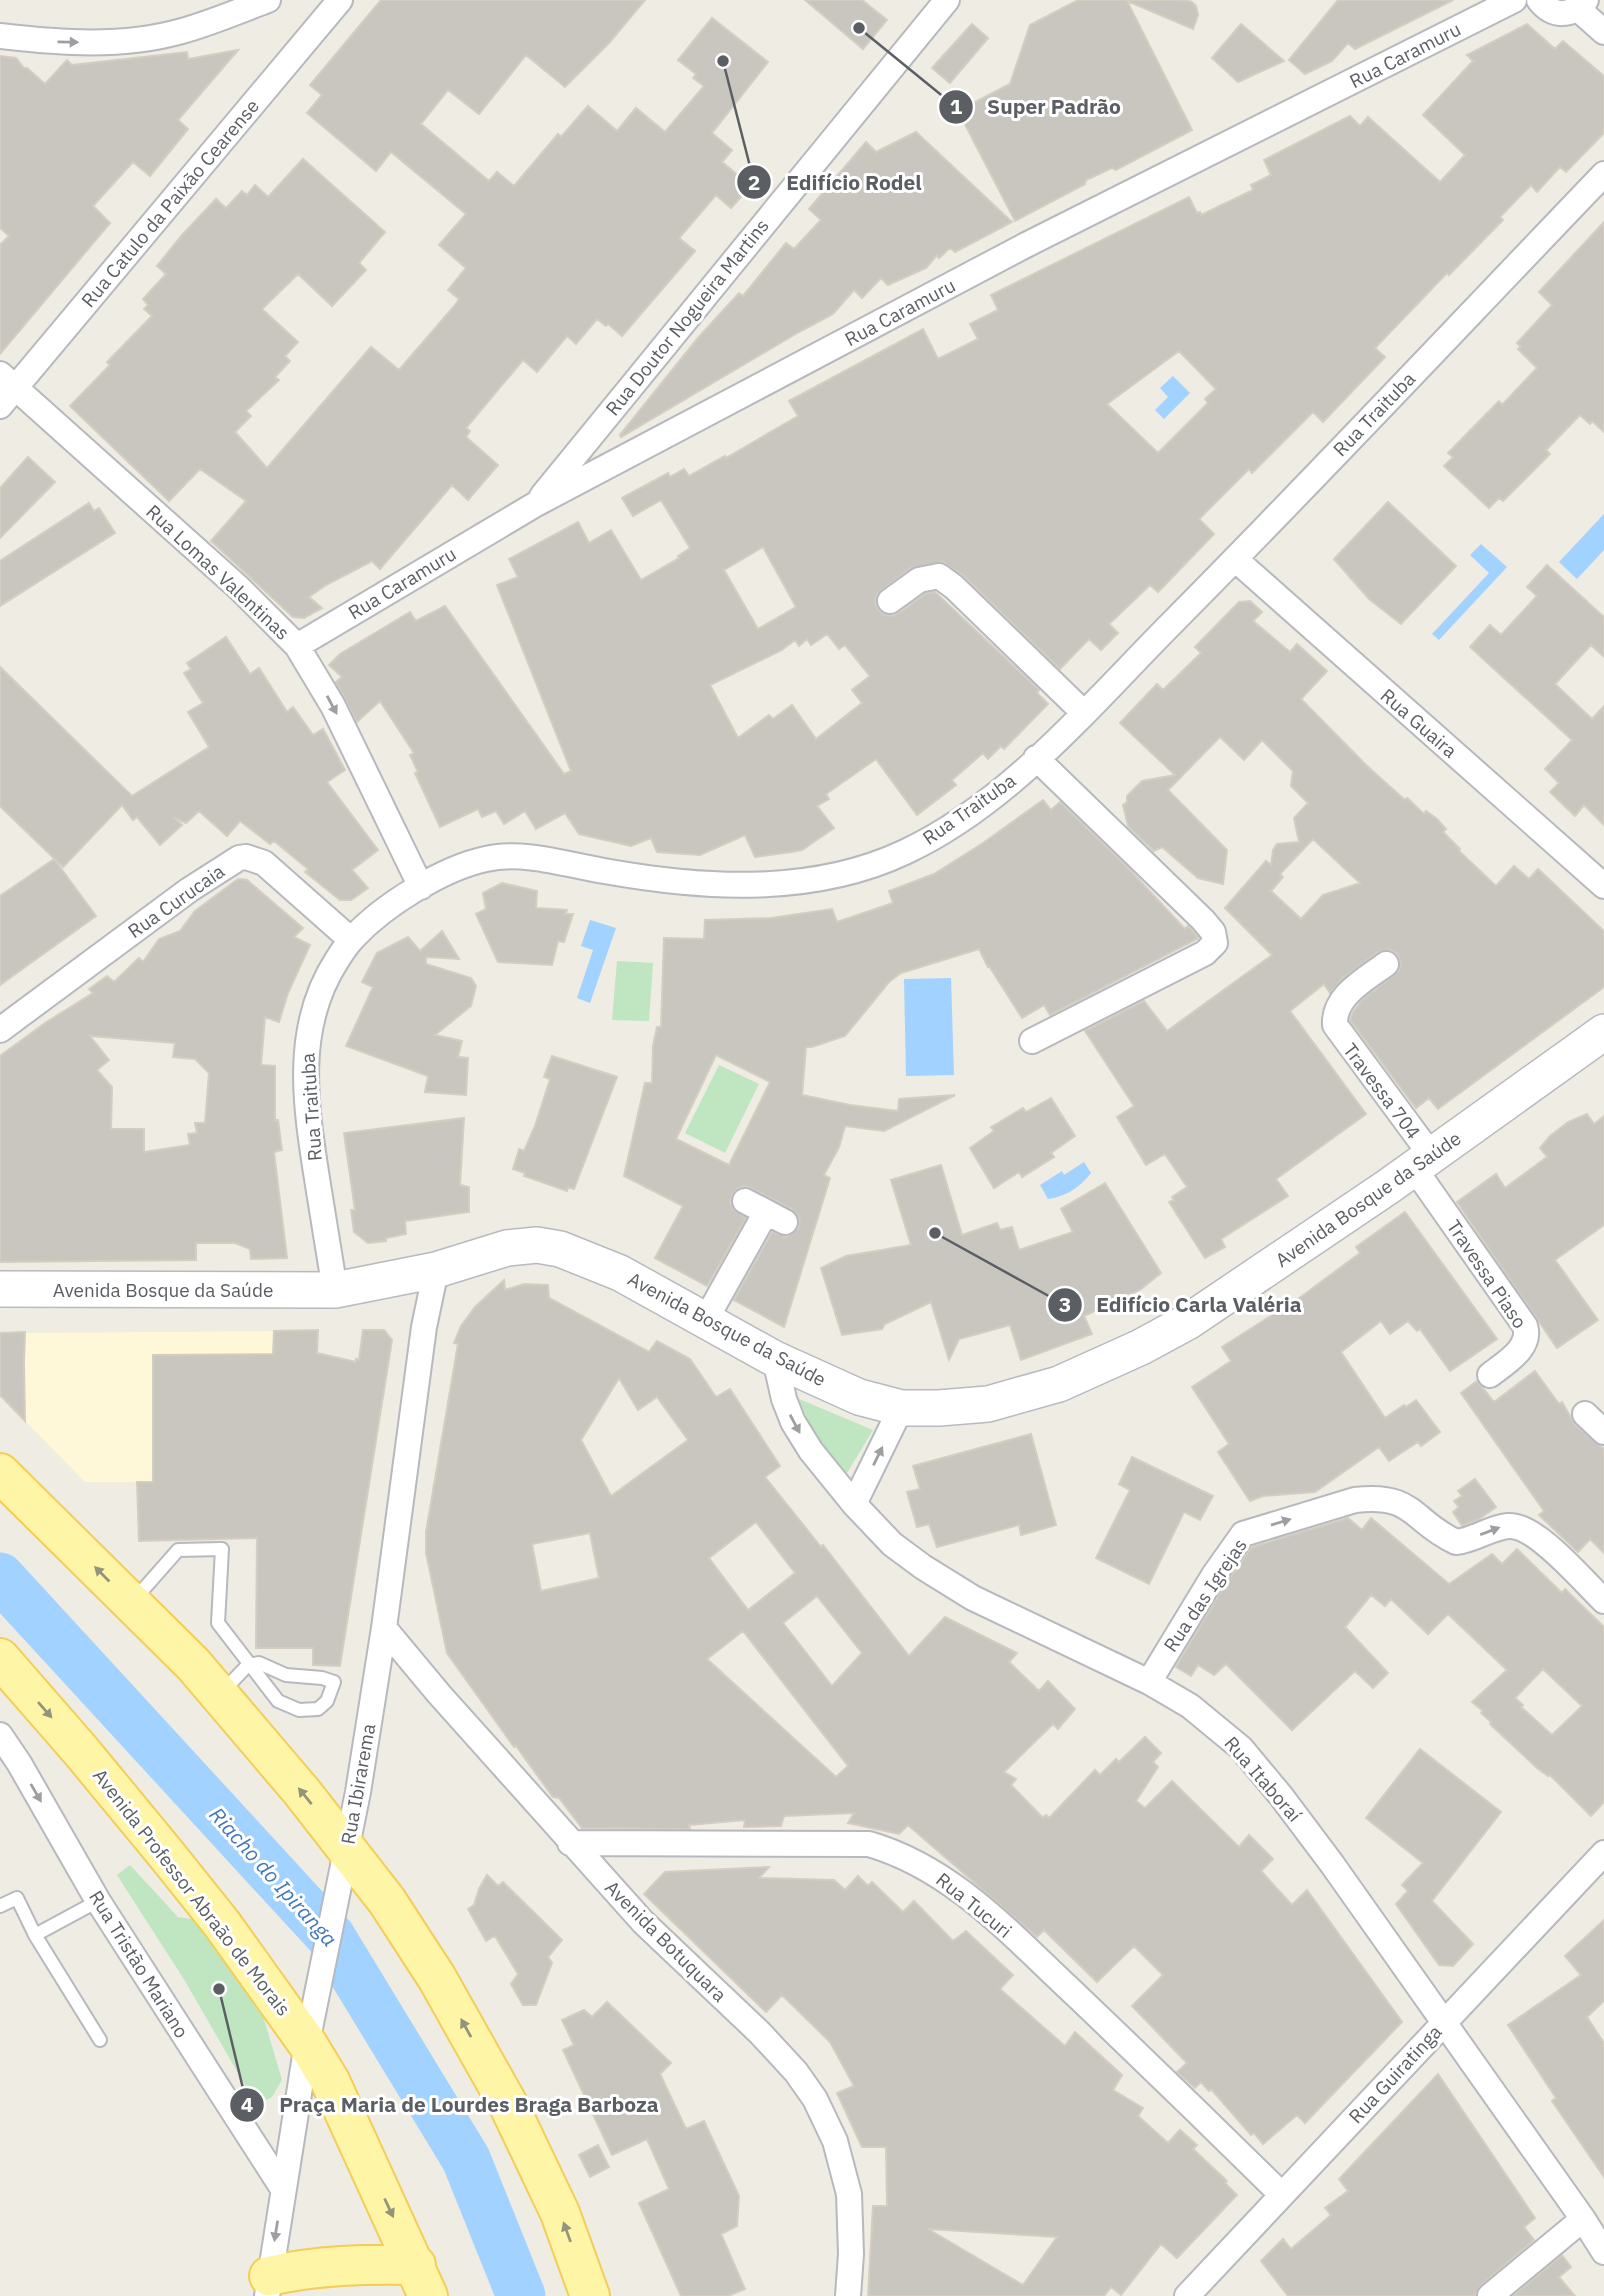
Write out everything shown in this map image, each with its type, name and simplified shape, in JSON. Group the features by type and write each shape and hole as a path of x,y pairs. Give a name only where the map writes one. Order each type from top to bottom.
{"main road":[{"path":"0,1473 193,1664 220,1695 345,1864 387,1902 437,1978 509,2106 560,2213 590,2296"},
{"name":"Avenida Professor Abraão de Morais","path":"0,1658 174,1864 230,1935 307,2043 330,2081 422,2280"},
{"path":"268,2286 323,2266 422,2280"}],"street":[{"path":"0,36 54,42 111,43 180,32 268,0"},
{"name":"Rua Catulo da Paixão Cearense","path":"5,389 340,0"},
{"name":"Rua Doutor Nogueira Martins","path":"536,504 947,0"},
{"name":"Rua Caramuru","path":"297,646 536,504 1026,245 1514,0"},
{"path":"1539,0 1546,9 1556,13 1567,13 1582,4 1604,32"},
{"name":"Rua Traituba","path":"335,1290 309,1126 305,1068 313,1010 330,971 350,939 377,916 421,887 484,859 508,856 618,874 721,885 776,884 836,875 879,863 938,835 1008,785 1083,712 1235,559 1604,174"},
{"name":"Rua Lomas Valentinas","path":"5,389 239,588 297,646 333,706 421,887"},
{"name":"Rua Guaira","path":"1235,559 1604,886"},
{"path":"890,601 919,580 939,576 954,587 1083,712"},
{"path":"1032,1041 1206,953 1215,943 1216,937 1203,920 1036,758"},
{"name":"Rua Curucaia","path":"0,1030 189,890 239,858 246,857 264,863 350,939"},
{"name":"Travessa 704","path":"1386,964 1345,996 1335,1011 1335,1025 1423,1161"},
{"name":"Avenida Bosque da Saúde","path":"0,1289 335,1290 436,1270 507,1248 537,1245 560,1249 620,1273 775,1359 859,1397 901,1408 988,1404 1059,1384 1141,1347 1227,1297 1604,1032"},
{"name":"Travessa Piaso","path":"1423,1161 1527,1331 1525,1343 1490,1375"},
{"path":"705,1321 765,1212"},
{"name":"Rua Ibirarema","path":"268,2286 307,2043 345,1864 384,1628 424,1327 436,1270"},
{"name":"Rua Itaboraí","path":"775,1359 784,1399 793,1422 811,1451 854,1504 892,1544 973,1598 1149,1682 1190,1706 1241,1748 1332,1864 1604,2252"},
{"path":"854,1504 901,1408"},
{"path":"1586,1414 1604,1432"},
{"name":"Rua das Igrejas","path":"1149,1682 1214,1575 1243,1534 1355,1500 1371,1498 1396,1501 1410,1508 1456,1542 1466,1541 1496,1528 1520,1527 1548,1547 1604,1601"},
{"name":"Avenida Botuquara","path":"384,1628 570,1843 643,1922 760,2033 796,2072 815,2099 835,2141 849,2194 851,2254 848,2296"},
{"name":"Rua Tristão Mariano","path":"0,1735 19,1763 98,1901 283,2189"},
{"name":"Rua Tucuri","path":"570,1843 869,1844 898,1852 922,1864 959,1889 992,1917 1281,2194"},
{"name":"Rua Guiratinga","path":"1187,2296 1604,1853"},
{"path":"1490,2296 1583,2219"}],"lane":[{"path":"131,1603 178,1550 222,1549 218,1623 248,1665 278,1701 299,1710 318,1709 327,1701 334,1682 322,1678 286,1675 259,1663 248,1665 220,1695"},
{"path":"0,1906 17,1898 35,1934 100,2040"},
{"path":"35,1934 98,1901"}],"shaded area":[{"path":"274,1331 267,1482 85,1482 25,1421 25,1333"}],"green space":[{"path":"617,961 653,963 649,1021 612,1020"},
{"path":"719,1065 759,1084 725,1153 685,1133"},
{"path":"799,1399 873,1430 841,1483 820,1449"},
{"path":"130,1865 178,1917 203,1921 254,1998 264,2019 282,2080 272,2097 261,2103 253,2099 185,1981 117,1875"}],"water":[{"path":"1173,376 1190,393 1164,419 1155,410 1168,397 1160,388"},
{"path":"1604,514 1604,550 1577,579 1559,562"},
{"path":"1481,544 1507,567 1439,640 1432,634 1489,573 1470,555"},
{"path":"590,920 616,928 590,1003 577,998 593,950 581,946"},
{"path":"951,978 954,1075 906,1076 904,979"},
{"path":"1084,1162 1091,1173 1077,1187 1048,1199 1040,1185 1062,1171 1064,1175"}],"building":[{"path":"381,0 645,0 609,43 565,87 526,55 479,114 448,90 421,124 489,181 497,172 514,186 558,134 561,137 588,106 617,131 636,108 665,132 704,86 693,78 696,74 678,60 712,18 768,62 712,133 732,150 722,162 751,186 731,208 716,195 679,238 695,251 622,336 597,319 576,344 567,336 537,372 523,360 466,428 470,431 466,437 498,465 468,500 452,485 380,569 372,561 326,585 309,597 322,608 304,618 293,617 211,541 246,501 200,469 169,501 70,406 110,365 107,362 152,316 144,309 148,305 143,299 166,274 157,266 182,235 216,199 226,208 242,191 247,195 255,185 268,197 303,159 385,232 359,263 366,270 332,306 298,274 262,309 298,342 285,356 290,361 275,377 279,380 246,411 251,416 235,432 267,468 371,347 399,370 456,304 459,299 448,290 466,268 439,245 466,214 391,152 376,171 307,113 322,95 310,85"},
{"path":"805,0 862,0 887,20 863,49"},
{"path":"1078,0 1182,0 1192,2 1196,6 1198,15 1193,29 1127,1 1192,130 1116,170 1112,168 1086,180 1085,184 1015,221 958,111 1010,84 1030,25"},
{"path":"1338,0 1453,0 1355,49 1348,43 1332,61 1305,74 1289,60"},
{"path":"972,24 988,38 950,83 932,68"},
{"path":"1241,24 1284,61 1238,82 1212,58"},
{"path":"1527,24 1555,49 1563,41 1604,76 1604,133 1566,172 1560,167 1537,192 1531,185 1500,217 1503,220 1449,275 1447,273 1375,348 1385,357 1323,422 1313,412 1252,473 1249,469 1199,519 1214,534 1158,592 1150,585 1109,624 1118,633 1101,650 1089,639 1060,669 964,576 943,562 911,568 877,594 875,602 878,609 891,616 925,594 935,592 1039,690 1037,693 1048,704 1004,749 1001,746 988,759 983,753 952,780 956,785 917,815 876,759 826,794 829,799 817,806 834,828 802,850 791,852 755,857 745,835 700,855 657,852 651,838 631,846 579,834 565,813 536,829 525,811 504,824 496,811 482,817 478,809 440,827 415,773 418,772 410,755 414,753 380,701 357,722 336,682 342,677 329,665 340,654 410,612 416,621 445,606 564,774 571,771 497,585 518,577 509,559 578,522 589,543 611,530 641,580 679,558 678,556 690,548 661,500 633,516 622,498 668,473 670,477 684,469 689,476 725,456 726,458 798,416 789,401 923,329 938,359 978,339 970,324 998,310 991,295 1189,197 1197,213 1200,212 1201,215 1253,190 1251,185 1271,175 1264,160 1350,116 1360,126 1368,117 1440,182 1465,155 1423,115 1473,61 1467,55","holes":["1179,351 1216,389 1205,399 1208,403 1158,453 1107,404","763,547 796,607 758,629 724,570","827,634 839,649 845,645 870,676 852,690 862,703 816,739 792,705 773,719 769,715 738,738 710,685 782,650 795,640 799,646 807,639 811,645"]},
{"path":"238,50 178,120 188,129 150,176 133,162 93,206 110,223 0,354 0,245 9,236 0,228 0,56 16,58 24,68 45,84 67,60 72,65 187,52 188,59"},
{"path":"916,132 1012,222 955,252 950,248 939,258 937,255 926,268 888,285 881,278 862,298 854,290 833,314 621,437 697,339 739,293 743,296 786,243 794,249 821,220 809,209 866,142 876,152"},
{"path":"1604,222 1604,432 1580,415 1546,450 1550,454 1503,501 1499,498 1489,508 1444,466 1453,457 1448,453 1499,401 1502,405 1537,368 1518,349 1521,347 1517,343 1552,305 1539,292"},
{"path":"28,457 55,482 0,538 0,488"},
{"path":"1388,502 1456,566 1401,624 1369,599 1334,559"},
{"path":"89,503 94,511 99,508 115,533 0,606 0,561"},
{"path":"1547,565 1604,617 1604,657 1591,645 1555,684 1592,719 1604,706 1604,825 1584,805 1575,816 1550,792 1559,783 1545,769 1572,740 1470,647 1490,625 1501,635 1537,596 1527,587"},
{"path":"1250,601 1262,612 1253,621 1290,652 1297,644 1327,671 1301,699 1405,800 1407,798 1424,814 1426,811 1437,819 1446,829 1443,832 1459,851 1496,886 1514,866 1529,879 1538,869 1604,931 1604,987 1438,1109 1429,1098 1416,1108 1350,1020 1362,1000 1399,971 1401,963 1398,955 1391,950 1378,952 1343,978 1330,993 1324,984 1290,1011 1366,1114 1276,1179 1288,1196 1221,1239 1225,1247 1205,1258 1169,1202 1187,1187 1165,1154 1146,1165 1117,1117 1134,1106 1085,1031 1144,1001 1167,1031 1272,955 1225,908 1266,861 1271,865 1273,850 1277,844 1299,842 1294,818 1308,803 1291,786 1293,771 1262,740 1244,760 1220,737 1168,790 1227,850 1223,884 1198,878 1162,847 1154,851 1128,826 1123,805 1127,802 1127,796 1142,781 1175,775 1120,723 1157,684 1163,690 1201,653 1195,647 1239,602","holes":["1313,839 1360,883 1323,895 1301,919 1271,891 1283,877 1280,874"]},
{"path":"226,637 250,674 259,668 287,712 293,707 313,735 323,729 345,770 327,782 378,850 352,870 368,888 351,900 340,900 305,872 308,869 274,841 270,844 240,821 227,836 199,811 186,823 173,817 182,825 160,845 137,817 133,820 122,805 63,867 0,806 0,667 132,796 209,747 188,712 203,703 184,673 191,669 187,663"},
{"path":"1043,800 1051,810 1060,802 1127,867 1185,929 1188,926 1199,938 1050,1015 1044,1005 1022,1018 979,949 901,973 889,982 845,1036 806,1047 802,1095 898,1111 899,1099 955,1095 884,1131 845,1126 839,1147 824,1175 830,1178 784,1327 734,1300 772,1232 786,1237 798,1229 800,1221 792,1209 751,1188 744,1186 737,1189 730,1202 733,1209 746,1218 707,1286 655,1258 683,1206 624,1176 645,1083 652,1083 653,1046 657,1027 661,1027 664,938 704,939 705,920 771,918 832,909 837,922 893,903 889,891 934,874","holes":["716,1055 770,1082 729,1165 676,1139"]},
{"path":"54,859 96,916 0,985 0,896"},
{"path":"238,879 247,880 303,928 294,937 310,945 288,993 279,1022 265,1017 261,1065 275,1066 275,1120 278,1120 282,1150 274,1152 287,1258 251,1259 250,1249 235,1243 196,1243 196,1260 0,1262 0,1056 93,993 89,989 107,976 114,982 139,958 143,962 159,939 180,931 195,911","holes":["90,1036 175,1043 173,1057 195,1059 209,1073 205,1123 195,1123 197,1133 188,1134 190,1145 144,1152 144,1129 111,1129 112,1087 97,1070 109,1060"]},
{"path":"502,883 537,891 536,908 567,910 565,914 573,914 564,942 558,941 552,965 498,962 476,914 486,909 483,893"},
{"path":"442,931 459,959 426,957 426,964 471,978 476,986 471,1006 435,1035 462,1041 458,1057 468,1058 466,1095 425,1092 428,1076 346,1046 373,987 362,982 377,953 408,937 420,951"},
{"path":"552,1056 617,1077 574,1189 568,1187 567,1191 524,1176 525,1173 513,1169 519,1149 524,1151 535,1126 550,1079 544,1077"},
{"path":"1051,1098 1075,1136 1051,1153 1054,1157 1022,1177 1019,1172 994,1188 970,1148 994,1131 991,1127 1023,1108 1026,1112"},
{"path":"1587,1114 1594,1124 1604,1116 1604,1225 1555,1260 1598,1320 1557,1348 1457,1202 1496,1174 1505,1188 1547,1157 1540,1148 1550,1136 1568,1122"},
{"path":"464,1118 460,1185 469,1187 469,1212 405,1221 406,1234 386,1238 386,1241 368,1243 354,1232 351,1210 355,1210 344,1133"},
{"path":"941,1165 962,1235 997,1223 1000,1230 1012,1227 1019,1250 1073,1232 1061,1209 1105,1183 1161,1273 1140,1290 1084,1316 1092,1334 1021,1360 1010,1325 959,1339 949,1360 931,1302 885,1324 882,1329 842,1335 821,1268 846,1256 911,1245 891,1180"},
{"path":"1405,1212 1497,1339 1450,1371 1420,1329 1417,1331 1408,1321 1390,1334 1381,1321 1341,1352 1385,1418 1416,1400 1440,1432 1421,1446 1418,1442 1389,1461 1379,1447 1315,1492 1263,1496 1250,1501 1218,1452 1229,1444 1192,1387 1231,1361 1222,1347 1302,1296 1360,1253 1356,1247"},
{"path":"504,1280 505,1290 524,1284 548,1285 549,1298 649,1352 657,1341 690,1359 716,1397 730,1389 780,1466 765,1477 821,1547 823,1545 909,1656 945,1617 1017,1653 1009,1662 1039,1691 1048,1681 1075,1709 1058,1729 1053,1724 1004,1772 1016,1779 1011,1785 1043,1818 1046,1815 1049,1818 1095,1770 1100,1775 1116,1759 1119,1762 1145,1737 1161,1753 1153,1762 1158,1767 1136,1801 1145,1808 1172,1781 1239,1847 1249,1835 1273,1859 1261,1871 1292,1905 1307,1890 1402,2022 1305,2123 1297,2115 1263,2144 1254,2133 1251,2135 1211,2089 1209,2091 1201,2082 1195,2088 1177,2072 1187,2063 1132,2006 1163,1975 1134,1946 1097,1982 1044,1930 1037,1937 908,1825 899,1834 848,1823 854,1813 784,1816 781,1826 744,1827 745,1820 689,1825 690,1829 582,1828 559,1798 553,1797 516,1746 514,1747 447,1653 426,1553 426,1532 458,1344 454,1343 461,1326 475,1307","holes":["619,1378 638,1410 657,1397 688,1440 611,1496 581,1440","756,1522 795,1573 748,1610 709,1558","590,1533 599,1578 541,1591 532,1544","817,1596 862,1653 832,1686 783,1623","743,1631 848,1766 836,1777 707,1659"]},
{"path":"318,1330 317,1353 356,1362 356,1359 359,1360 363,1330 384,1330 392,1340 340,1666 313,1665 313,1648 256,1648 257,1538 139,1541 137,1482 153,1482 153,1355 273,1354 274,1331"},
{"path":"25,1332 25,1421 0,1395 0,1333"},
{"path":"1535,1371 1559,1404 1562,1402 1575,1425 1604,1449 1604,1553 1590,1539 1578,1552 1539,1515 1544,1511 1461,1393 1477,1381 1494,1402"},
{"path":"1031,1434 1056,1525 1021,1535 1019,1525 937,1547 929,1524 917,1527 907,1492 920,1489 913,1466"},
{"path":"1132,1457 1213,1496 1200,1520 1184,1512 1149,1584 1096,1558 1130,1490 1119,1484"},
{"path":"1475,1479 1496,1507 1479,1519 1462,1526 1453,1512 1459,1507 1454,1501 1462,1496 1458,1491"},
{"path":"1348,1518 1362,1530 1371,1518 1449,1584 1492,1554 1502,1564 1517,1549 1562,1593 1565,1589 1604,1627 1604,1802 1591,1816 1550,1775 1537,1768 1490,1724 1481,1713 1483,1711 1472,1702 1507,1670 1448,1614 1428,1634 1391,1599 1385,1606 1371,1595 1345,1627 1388,1673 1373,1688 1355,1671 1292,1730 1226,1664 1214,1675 1198,1665 1191,1676 1176,1667 1226,1583 1252,1547","holes":["1543,1669 1582,1706 1552,1735 1521,1707 1523,1705 1515,1698"]},
{"path":"1420,1749 1501,1812 1432,1901 1473,1944 1453,1966 1439,1965 1396,1904 1408,1891 1402,1885 1423,1863 1366,1818"},
{"path":"769,1867 759,1878 834,1880 845,1890 858,1876 868,1886 872,1882 903,1912 914,1901 953,1941 966,1931 1013,1975 1000,1989 1065,2046 1075,2032 1122,2075 1113,2090 1143,2108 1138,2116 1168,2143 1180,2130 1197,2145 1193,2149 1227,2181 1225,2183 1237,2195 1177,2258 1161,2244 1121,2295 1111,2287 1104,2296 868,2296 873,2206 887,2206 886,2147 862,2147 837,2093 854,2086 830,2042 782,1995 766,2012 644,1894 665,1872","holes":["928,2229 1057,2237 1023,2285"]},
{"path":"487,1875 498,1886 503,1882 562,1940 548,1957 552,1963 536,2005 523,2005 511,1984 518,1974 495,1936 486,1941 468,1909 474,1905"},
{"path":"1604,1920 1604,2001 1587,2017 1604,2043 1604,2177 1552,2101 1556,2098 1508,2025 1581,1975 1565,1956"},
{"path":"607,2002 671,2063 660,2074 686,2129 704,2121 739,2196 737,2226 721,2234 745,2289 728,2296 681,2296 639,2203 669,2189 647,2139 612,2155 563,2050 574,2045 562,2020 584,2010 592,2017"},
{"path":"1438,2074 1535,2218 1524,2227 1534,2240 1481,2285 1475,2296 1288,2296 1261,2261 1283,2239 1291,2249 1331,2215 1325,2208 1348,2191 1339,2179"},
{"path":"598,2145 609,2167 590,2177 579,2155"},
{"path":"1562,2255 1571,2267 1559,2277 1575,2296 1513,2296"}],"waterway":[{"name":"Riacho do Ipiranga","path":"0,1577 331,1937 466,2159 521,2296"}],"place":[{"name":"Super Padrão","path":"859,28"},
{"name":"Edifício Rodel","path":"723,61"},
{"name":"Edifício Carla Valéria","path":"935,1233"},
{"name":"Praça Maria de Lourdes Braga Barboza","path":"219,1989"}]}
